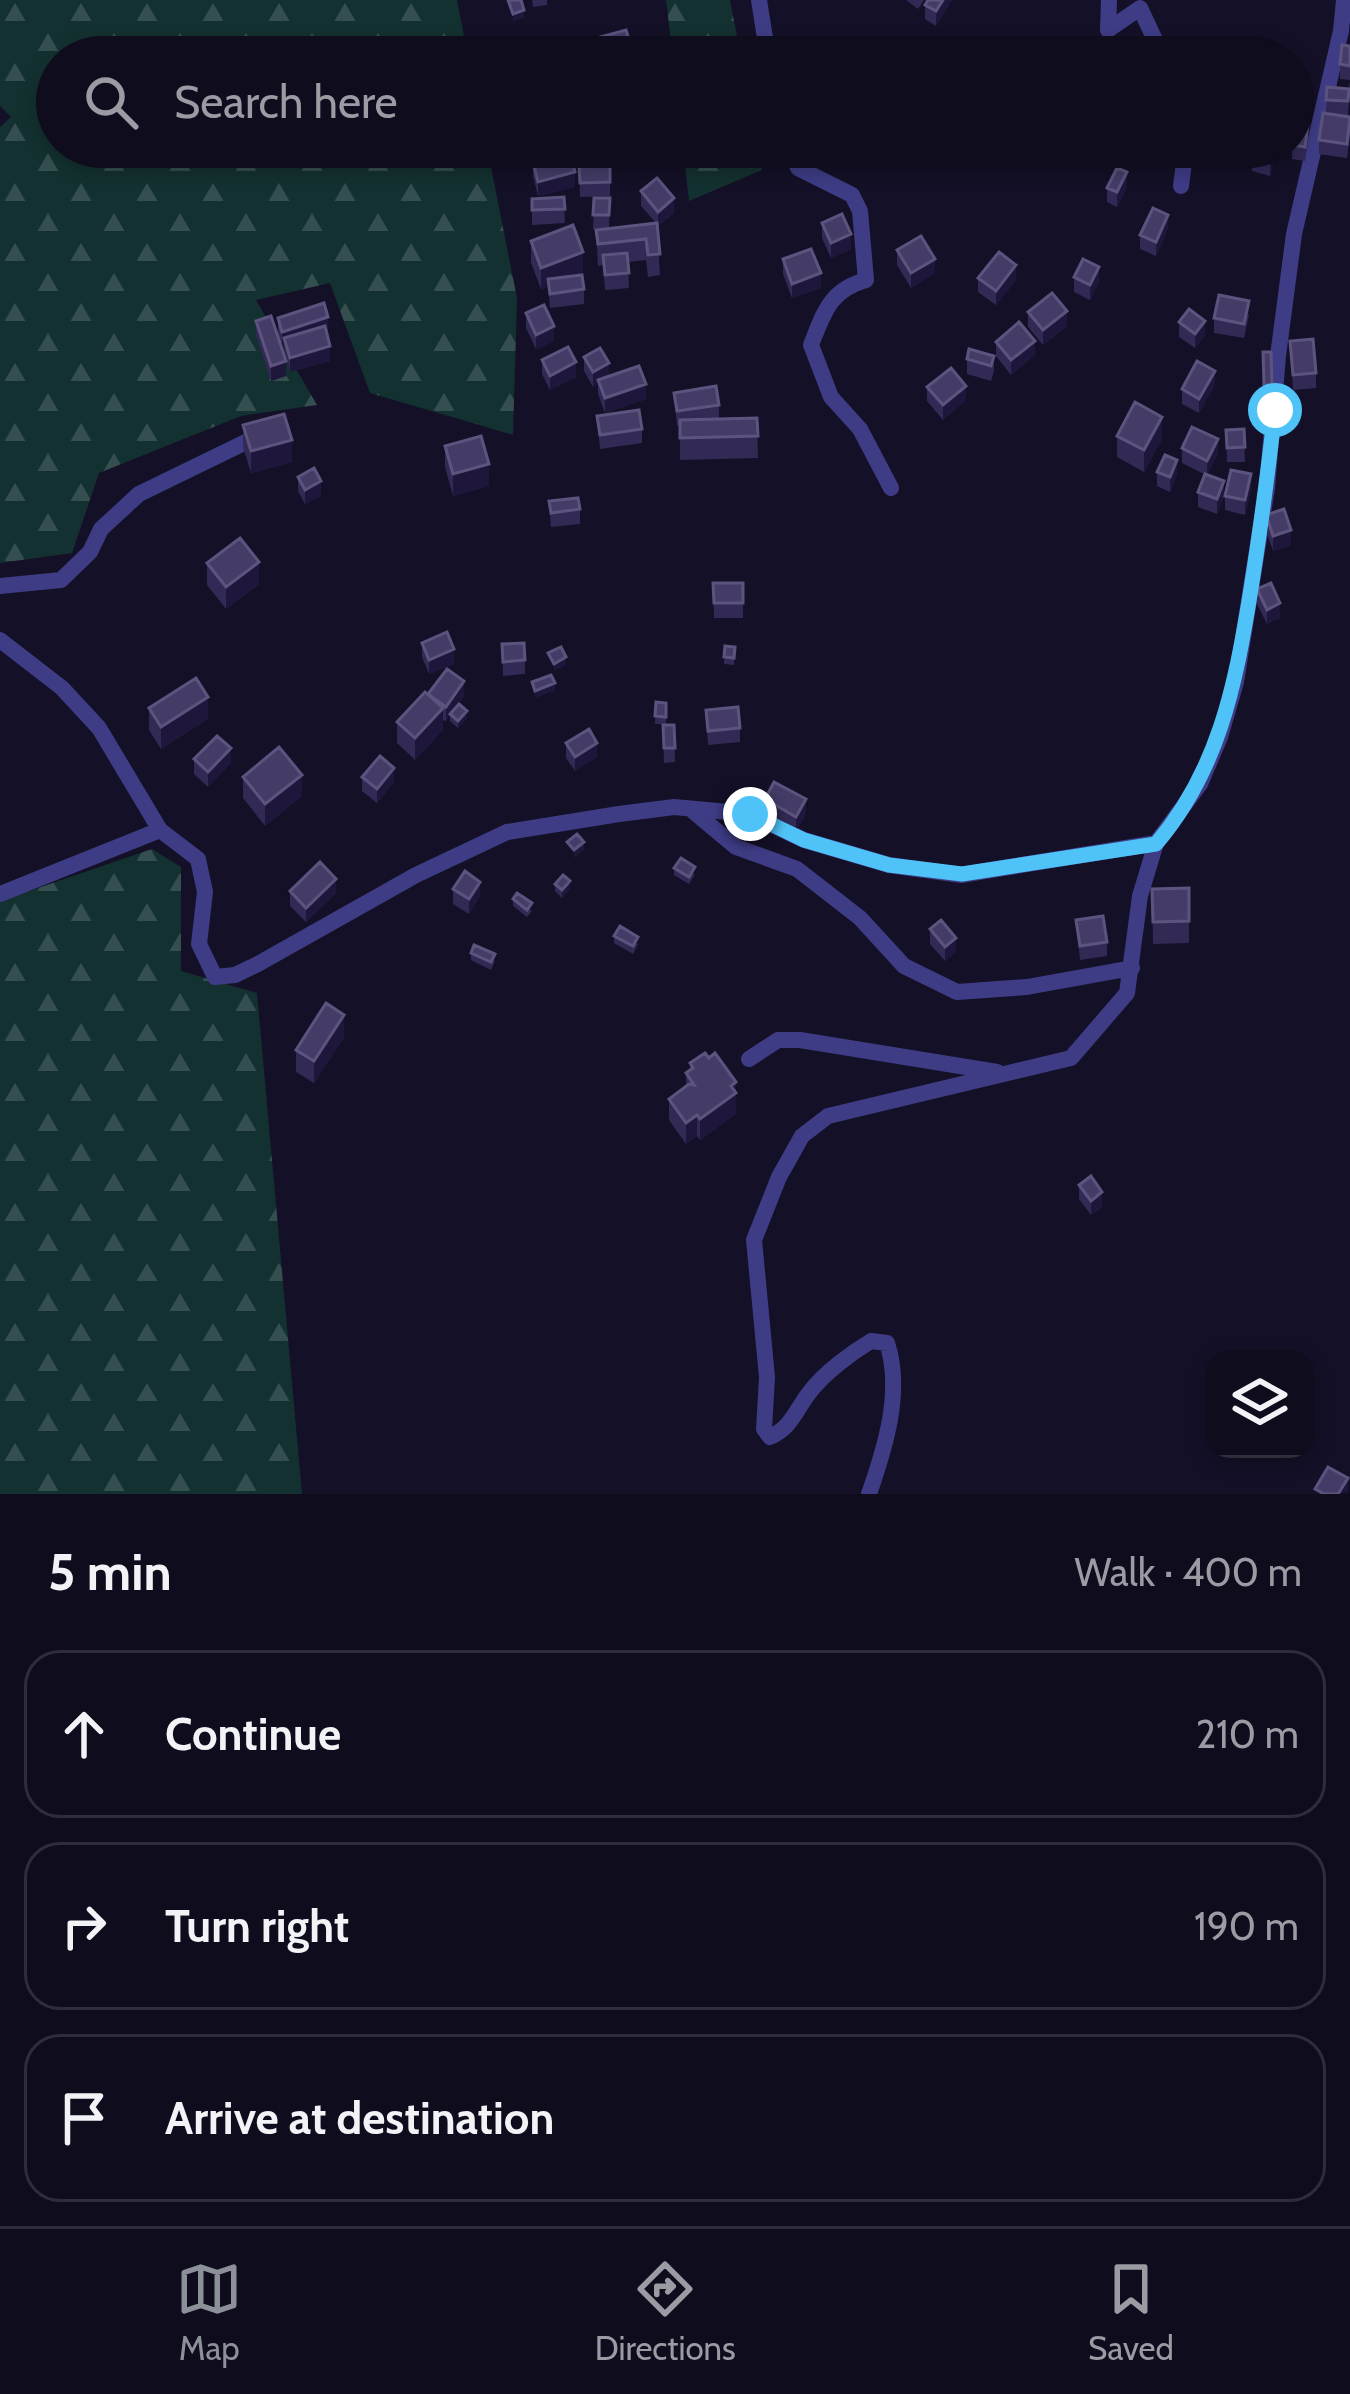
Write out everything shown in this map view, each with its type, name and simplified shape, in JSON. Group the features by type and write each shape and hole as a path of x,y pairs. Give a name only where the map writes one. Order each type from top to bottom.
{"street":[{"path":"758,0 764,36"},
{"path":"1109,0 1108,31 1140,8 1153,36"},
{"path":"1314,149 1342,31 1344,0"},
{"path":"799,168 852,195 860,212 866,280 845,286 826,309 811,345 831,398 860,429 891,488"},
{"path":"1181,186 1183,168"},
{"path":"869,1494 888,1428 894,1382 887,1343 872,1341 861,1347 811,1390 795,1417 770,1437 764,1430 767,1377 754,1240 779,1177 802,1136 827,1116 1071,1058 1123,1001 1141,896 1156,844 1199,784 1220,737 1236,682 1267,488 1277,356 1294,233 1309,168"},
{"path":"0,586 61,580 90,552 101,529 139,494 252,439"},
{"path":"0,640 62,688 98,728 160,830 198,859 205,892 199,944 214,977 236,975 416,875 507,832 674,807 750,814 804,840 867,859 962,874 1156,844"},
{"path":"693,811 736,848 797,869 860,918 904,966 957,992 1027,987 1132,968"},
{"path":"0,894 160,830"},
{"path":"749,1059 778,1040 800,1040 1011,1074"}],"green space":[{"path":"0,0 457,0 464,36 36,36 36,168 491,168 517,298 513,435 370,393 330,283 256,300 317,405 241,416 99,473 72,553 0,563 0,127 11,117 0,106"},
{"path":"666,0 730,0 737,36 670,36"},
{"path":"685,168 762,168 762,170 689,201"},
{"path":"152,849 181,867 181,971 257,993 302,1494 0,1494 0,901"}],"building":[{"path":"508,0 521,0 524,10 513,14"},
{"path":"928,0 943,0 936,11 925,5"},
{"path":"1342,45 1350,46 1350,66 1340,64"},
{"path":"1327,87 1349,89 1348,101 1326,100"},
{"path":"1323,113 1350,117 1347,144 1319,140"},
{"path":"534,168 574,168 575,172 538,182"},
{"path":"579,168 610,168 610,182 580,183"},
{"path":"1117,168 1127,172 1117,192 1107,188"},
{"path":"657,178 674,198 658,212 641,191"},
{"path":"564,197 565,209 532,210 532,199"},
{"path":"594,198 610,198 609,215 593,215"},
{"path":"1153,208 1168,215 1156,242 1140,235"},
{"path":"842,214 851,234 831,243 822,223"},
{"path":"657,223 660,254 648,255 646,239 598,244 596,230"},
{"path":"573,225 583,252 541,268 531,241"},
{"path":"921,236 935,259 911,273 897,250"},
{"path":"811,249 821,273 792,284 783,259"},
{"path":"999,252 1016,265 996,291 978,278"},
{"path":"627,253 629,273 605,275 603,255"},
{"path":"1083,259 1099,267 1090,285 1074,277"},
{"path":"582,275 584,289 550,294 548,279"},
{"path":"1052,293 1067,311 1043,330 1028,312"},
{"path":"1219,295 1249,301 1244,324 1214,318"},
{"path":"324,303 328,317 282,332 278,318"},
{"path":"544,305 554,326 536,335 526,313"},
{"path":"1189,309 1205,321 1195,334 1179,322"},
{"path":"271,316 286,361 271,366 256,321"},
{"path":"1019,322 1035,341 1011,360 996,342"},
{"path":"325,326 330,346 290,358 284,338"},
{"path":"1313,339 1316,373 1293,375 1290,341"},
{"path":"568,347 576,362 550,376 542,360"},
{"path":"600,348 609,363 593,372 584,357"},
{"path":"969,349 994,356 991,366 967,359"},
{"path":"1263,352 1271,352 1272,385 1264,385"},
{"path":"1197,361 1215,371 1199,399 1182,389"},
{"path":"639,366 646,384 605,398 598,380"},
{"path":"951,368 966,386 943,405 927,387"},
{"path":"716,386 719,405 677,411 674,393"},
{"path":"1135,402 1162,417 1144,450 1117,436"},
{"path":"639,410 642,429 600,435 597,416"},
{"path":"284,414 292,440 251,451 243,425"},
{"path":"757,418 758,436 680,438 680,420"},
{"path":"1192,427 1218,439 1207,461 1182,448"},
{"path":"1244,429 1245,447 1227,448 1226,430"},
{"path":"481,436 489,464 453,474 445,446"},
{"path":"1165,455 1177,460 1170,477 1157,472"},
{"path":"314,468 321,481 305,490 298,477"},
{"path":"1231,470 1251,474 1245,500 1225,496"},
{"path":"1205,474 1224,481 1217,499 1198,492"},
{"path":"578,498 580,509 551,513 549,501"},
{"path":"1284,509 1291,530 1273,536 1266,515"},
{"path":"240,538 259,562 226,587 207,563"},
{"path":"713,583 743,583 743,603 714,603"},
{"path":"1271,583 1280,603 1267,610 1257,589"},
{"path":"447,632 454,649 429,660 422,643"},
{"path":"524,643 525,660 503,662 502,644"},
{"path":"725,646 735,647 734,658 724,657"},
{"path":"561,647 566,657 554,664 548,653"},
{"path":"447,669 464,681 446,707 428,694"},
{"path":"551,675 555,683 535,691 532,682"},
{"path":"196,678 208,697 161,727 149,708"},
{"path":"425,692 443,708 415,738 397,722"},
{"path":"656,702 666,703 666,717 655,716"},
{"path":"459,704 467,711 458,721 450,714"},
{"path":"738,707 740,728 708,731 706,710"},
{"path":"663,725 674,725 675,748 664,748"},
{"path":"589,729 597,743 575,757 566,743"},
{"path":"217,736 231,748 208,772 194,759"},
{"path":"279,747 302,775 265,804 243,777"},
{"path":"380,756 394,768 377,789 362,777"},
{"path":"774,782 806,799 796,817 765,799"},
{"path":"577,834 584,842 574,850 567,842"},
{"path":"681,858 695,867 689,877 674,868"},
{"path":"320,862 336,879 306,908 290,891"},
{"path":"465,871 480,882 469,899 453,889"},
{"path":"563,875 570,881 562,890 555,884"},
{"path":"1189,888 1189,921 1153,922 1152,889"},
{"path":"517,893 532,903 527,910 513,899"},
{"path":"1103,916 1107,942 1080,946 1076,920"},
{"path":"941,920 956,938 945,947 930,929"},
{"path":"620,926 638,937 633,946 614,936"},
{"path":"474,945 495,954 491,962 471,953"},
{"path":"326,1003 344,1015 314,1061 296,1050"},
{"path":"705,1053 709,1058 715,1053 736,1082 731,1086 736,1093 700,1119 697,1115 686,1123 669,1099 694,1085 686,1073 693,1068 690,1063"},
{"path":"1091,1176 1102,1192 1091,1201 1079,1185"},
{"path":"1328,1467 1348,1478 1338,1494 1315,1489"}],"route":[{"path":"750,814 804,840 889,865 962,874 1156,844 1199,784 1220,737 1236,682 1275,410"}]}
